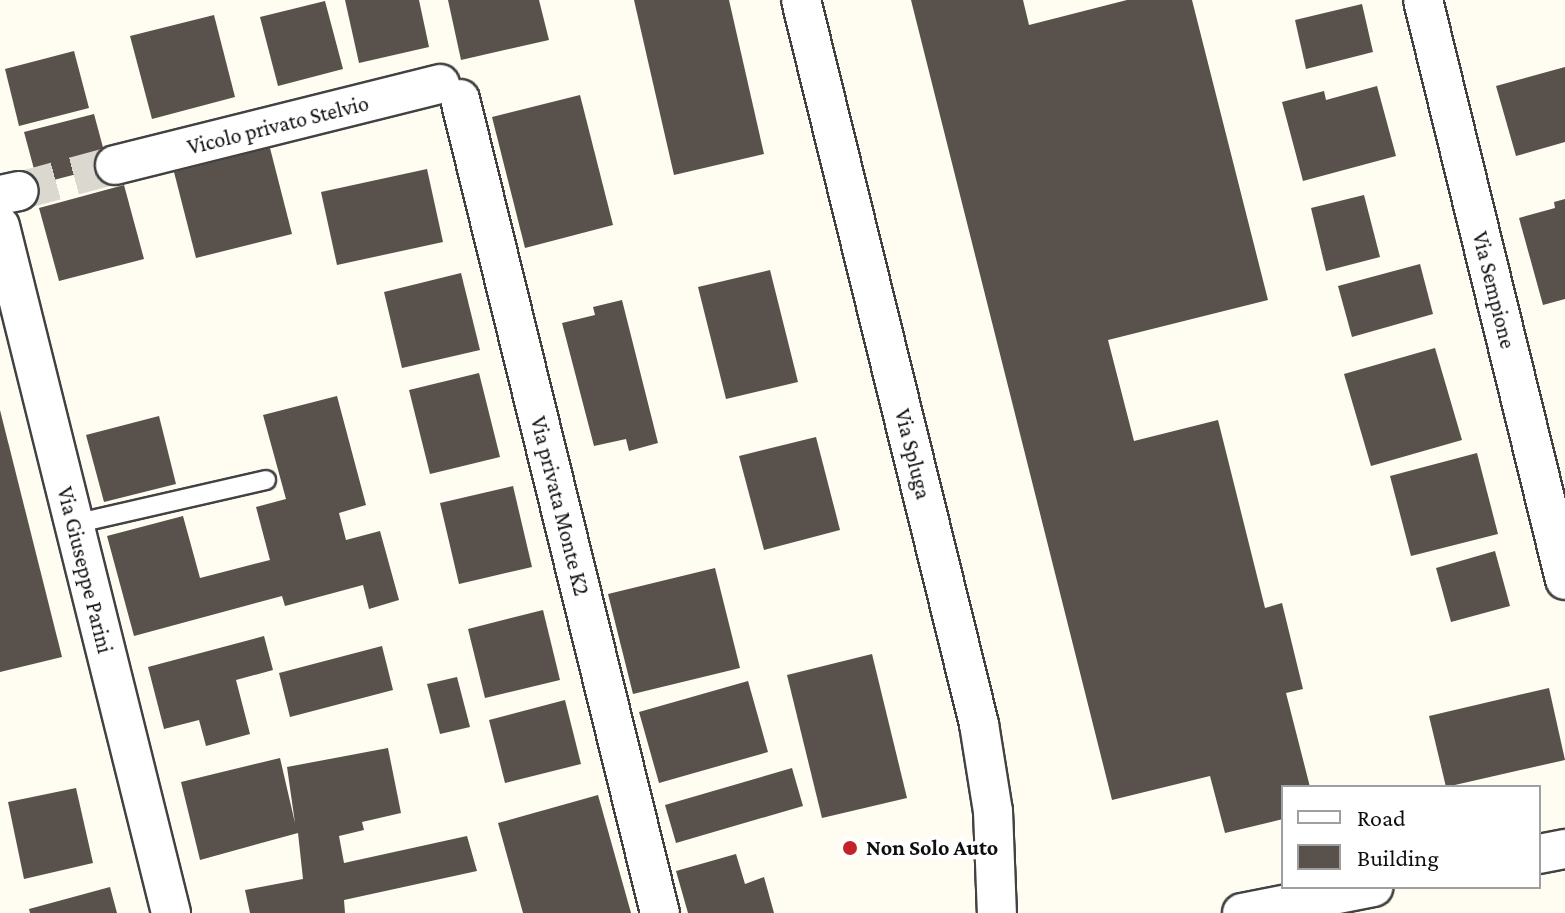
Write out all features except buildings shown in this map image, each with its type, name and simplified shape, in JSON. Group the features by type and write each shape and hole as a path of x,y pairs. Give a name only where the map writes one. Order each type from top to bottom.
{"street":[{"name":"Via Spluga","path":"801,0 979,724 993,811 997,913"},
{"name":"Via Sempione","path":"1423,0 1565,580"},
{"name":"Vicolo privato Stelvio","path":"115,165 450,92"},
{"name":"Via privata Monte K2","path":"450,92 660,913"},
{"name":"Via Giuseppe Parini","path":"0,226 171,913"},
{"path":"1541,854 1565,849"},
{"path":"1242,913 1363,889"}],"lane":[{"path":"74,524 266,480"}],"tunnel":[{"path":"19,191 115,165"}],"place":[{"name":"Non Solo Auto","path":"850,848"}]}
